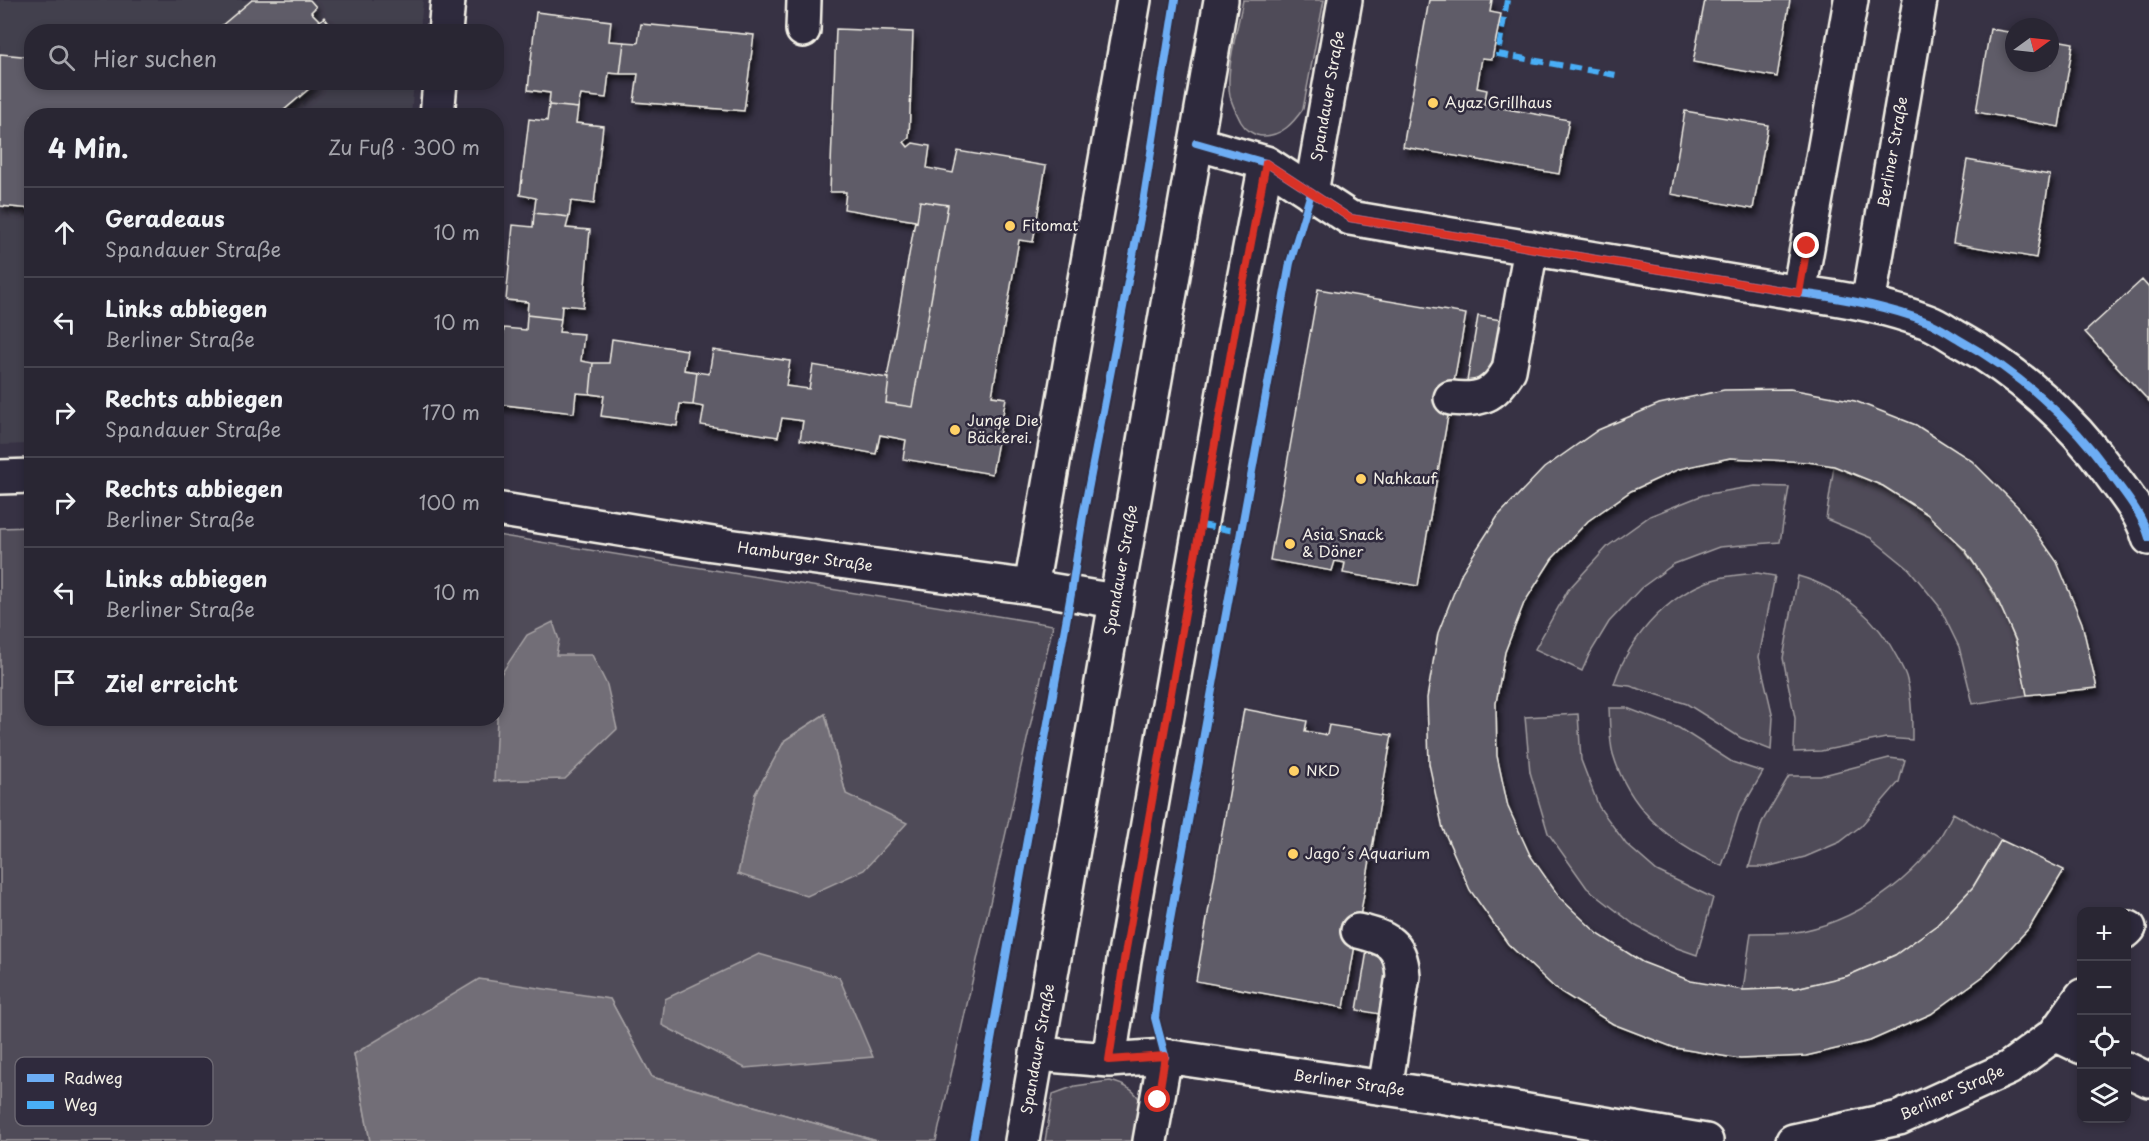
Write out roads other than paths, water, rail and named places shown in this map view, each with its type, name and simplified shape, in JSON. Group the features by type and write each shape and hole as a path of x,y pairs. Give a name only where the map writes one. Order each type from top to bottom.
{"street":[{"path":"446,24 448,0"},
{"path":"1031,587 1134,0"},
{"name":"Spandauer Straße","path":"1022,1141 1221,0"},
{"name":"Spandauer Straße","path":"1311,193 1345,0"},
{"path":"1799,293 1851,0"},
{"name":"Berliner Straße","path":"1868,304 1920,0"},
{"path":"438,108 439,90"},
{"path":"1196,143 1266,163 1350,218 1868,304 1929,322 1986,354 2032,389 2087,442 2147,527"},
{"path":"1109,1060 1124,960 1266,163"},
{"path":"1451,398 1468,400 1484,397 1500,386 1509,370 1531,248"},
{"path":"0,477 24,476"},
{"name":"Hamburger Straße","path":"504,510 713,544 1031,587 1115,601"},
{"path":"1358,931 1385,938 1399,952 1402,963 1403,976 1385,1088"},
{"name":"Berliner Straße","path":"1793,1141 1899,1118 2009,1068 2068,1040 2077,1012"},
{"name":"Berliner Straße","path":"1037,1054 1109,1060 1165,1056 1385,1088 1658,1137 1706,1141"},
{"path":"1150,1141 1165,1056"},
{"path":"2131,1071 2149,1080"}],"place":[{"name":"Ayaz Grillhaus","path":"1433,103"},
{"name":"Fitomat","path":"1010,226"},
{"name":"Junge Die Bäckerei.","path":"955,430"},
{"name":"Nahkauf","path":"1361,479"},
{"name":"Asia Snack & Döner","path":"1290,544"},
{"name":"NKD","path":"1294,771"},
{"name":"Jago´s Aquarium","path":"1293,854"}]}
